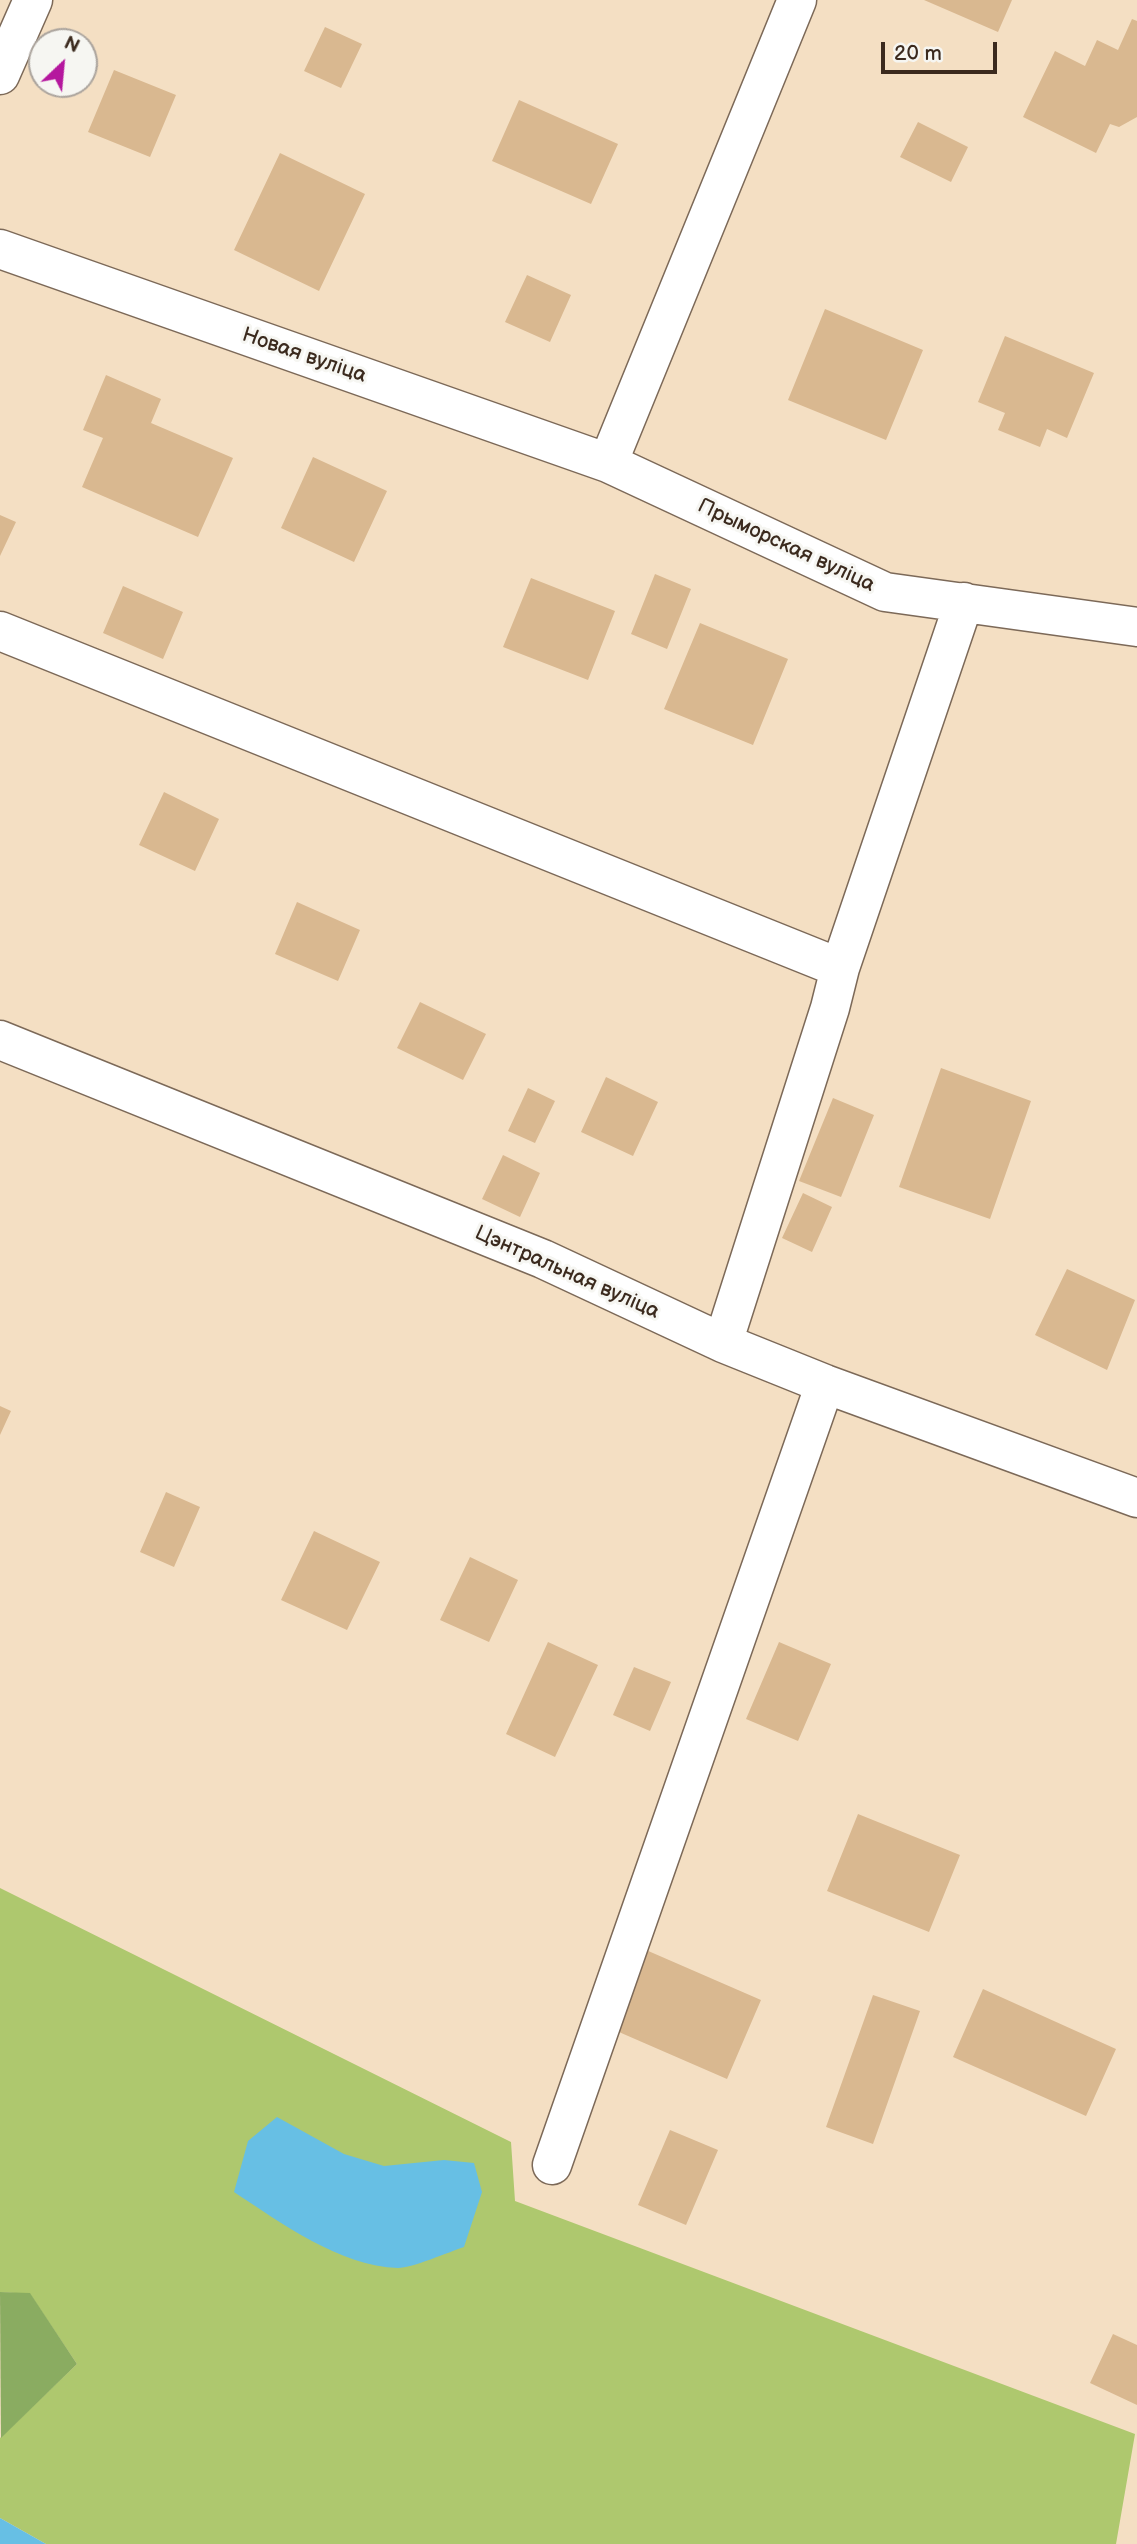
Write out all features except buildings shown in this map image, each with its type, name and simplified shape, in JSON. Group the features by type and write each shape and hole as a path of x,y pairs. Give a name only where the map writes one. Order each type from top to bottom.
{"street":[{"path":"0,75 33,0"},
{"path":"608,463 797,0"},
{"name":"Новая вуліца","path":"0,248 608,463"},
{"name":"Прыморская вуліца","path":"608,463 885,592 1137,626"},
{"path":"723,1343 830,1008 840,968 964,602"},
{"path":"0,631 840,968"},
{"name":"Цэнтральная вуліца","path":"0,1040 543,1259 723,1343 825,1384 1137,1499"},
{"path":"552,2165 825,1384"}],"green space":[{"path":"0,1888 511,2142 515,2201 1135,2434 1116,2544 46,2544 0,2518 0,2438 77,2364 30,2294 0,2292"},
{"path":"0,2292 30,2293 77,2364 1,2438"}],"water":[{"path":"277,2117 344,2154 384,2166 444,2160 474,2163 482,2192 464,2247 421,2263 398,2268 355,2260 312,2241 234,2192 248,2141"},
{"path":"0,2518 46,2544 0,2544"}]}
